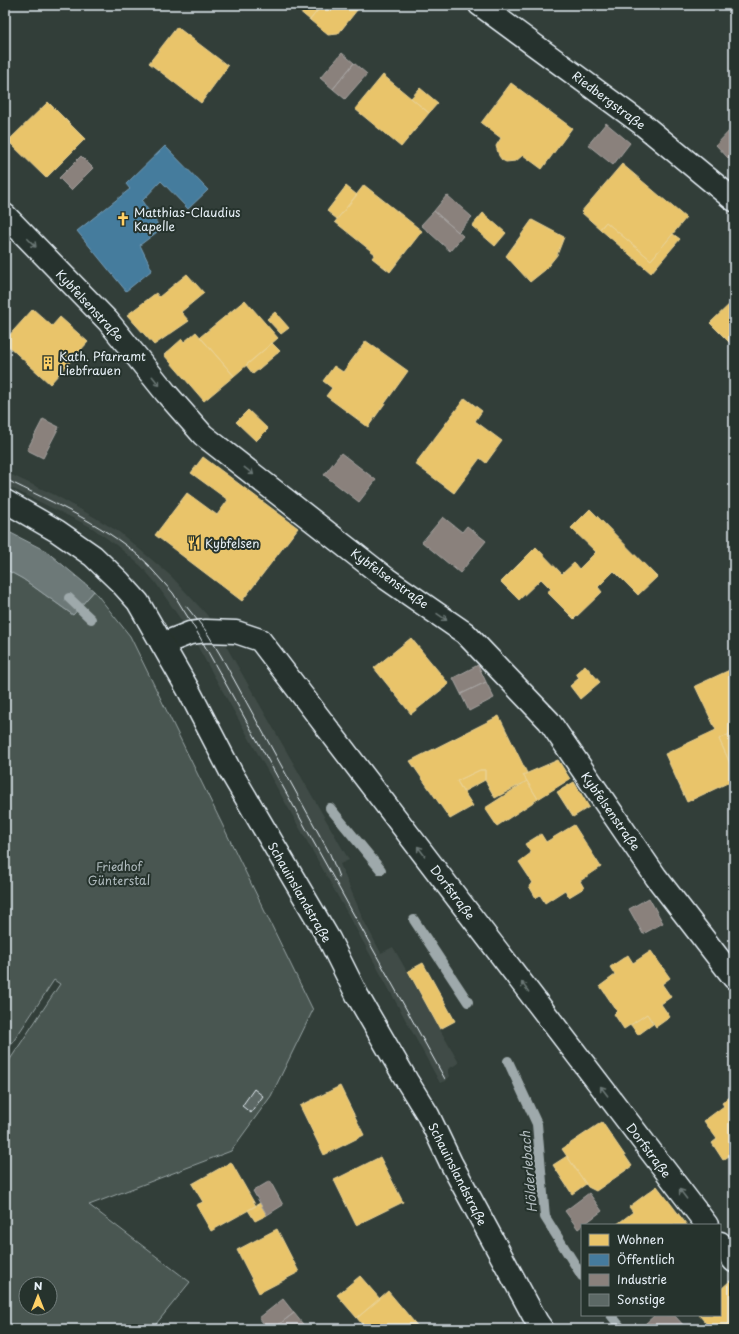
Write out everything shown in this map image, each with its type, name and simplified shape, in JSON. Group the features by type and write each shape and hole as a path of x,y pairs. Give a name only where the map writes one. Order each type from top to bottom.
{"street":[{"name":"Riedbergstraße","path":"480,5 642,124 734,200"},
{"name":"Kybfelsenstraße","path":"5,215 108,321 166,393 203,435 388,578 465,633 549,721 656,877 734,978"},
{"name":"Schauinslandstraße","path":"5,501 57,531 93,556 138,602 189,691 232,774 328,939 361,1002 428,1115 451,1163 542,1329"},
{"name":"Dorfstraße","path":"162,644 190,633 206,631 236,632 260,640 705,1224"},
{"path":"721,1244 734,1261"}],"shaded area":[{"path":"5,472 55,495 119,532 171,576 207,615 349,860 340,864 364,921 381,953 393,947 459,1063 448,1069 450,1076 446,1081 440,1083 354,925 190,633 155,582 141,566 91,527 5,485"},
{"path":"5,530 46,551 94,591 73,615 23,579 5,569"}],"green space":[{"name":"Friedhof Günterstal","path":"5,569 23,579 73,615 94,591 130,636 313,1010 271,1096 231,1151 89,1205 190,1282 152,1329 5,1329 5,1067 60,984 54,980 5,1054"}],"building: Wohnen":[{"path":"292,5 322,5 310,20"},
{"path":"322,5 361,5 338,34 328,35 310,20"},
{"path":"177,27 228,66 201,103 149,63"},
{"path":"383,75 429,113 401,147 355,109"},
{"path":"511,83 572,128 542,169 523,155 516,161 506,162 502,160 496,146 501,138 481,123"},
{"path":"420,88 438,103 429,113 411,98"},
{"path":"48,102 85,139 46,178 8,141"},
{"path":"622,164 686,218 651,260 606,222 600,229 581,212"},
{"path":"364,185 422,231 390,272 372,258 375,254 335,222"},
{"path":"346,186 357,195 337,219 327,211"},
{"path":"483,213 506,233 495,246 472,226"},
{"path":"532,220 564,237 557,255 545,270 530,282 506,256"},
{"path":"606,222 651,260 673,234 680,239 651,273 600,229"},
{"path":"187,274 204,293 181,312 189,321 154,345 127,315 156,293 159,297"},
{"path":"245,300 278,338 234,376 200,337"},
{"path":"734,300 734,347 710,323"},
{"name":"Kath. Pfarramt Liebfrauen","path":"33,309 52,326 60,317 88,342 50,384 5,343 5,340"},
{"path":"275,312 289,328 281,334 267,319"},
{"path":"196,332 234,376 204,401 164,355 182,339 184,342"},
{"path":"366,341 408,371 368,427 326,396 332,388 323,381 334,366 343,372"},
{"path":"272,343 280,351 253,374 246,365"},
{"path":"465,398 482,411 475,421 502,441 486,463 480,458 454,493 415,464"},
{"path":"248,410 268,429 256,441 236,422"},
{"path":"203,457 298,528 242,601 155,535 187,493 217,515 228,500 191,473"},
{"path":"590,509 657,577 638,595 614,571 598,587 602,592 574,619 547,592 551,589 541,579 519,600 501,582 536,547 562,574 574,563 579,569 596,552 571,528"},
{"path":"411,638 449,684 411,714 374,668"},
{"path":"585,665 600,682 580,699 570,686 579,678 576,673"},
{"path":"734,668 734,732 719,739 734,772 734,780 687,802 665,754 716,730 695,686"},
{"path":"499,716 527,773 523,775 527,781 495,798 485,780 485,770 480,770 457,781 473,806 450,819 410,761"},
{"path":"734,732 734,772 719,739"},
{"path":"558,760 570,779 538,799 523,775"},
{"path":"480,770 485,770 485,780 463,792 457,781"},
{"path":"527,781 538,799 497,826 485,808"},
{"path":"574,782 589,807 573,817 557,792"},
{"path":"574,825 601,867 580,881 584,888 569,897 565,890 545,903 540,895 536,898 529,886 533,883 519,862 531,853 525,844 541,834 546,842"},
{"path":"651,951 670,978 662,984 671,997 661,1004 670,1017 656,1027 647,1014 624,1029 614,1014 617,1011 600,986 615,975 610,967 628,955 633,963"},
{"path":"423,963 455,1021 440,1029 408,971"},
{"path":"647,1014 653,1024 638,1035 631,1025"},
{"path":"340,1086 364,1135 324,1155 300,1106"},
{"path":"734,1094 734,1163 729,1156 723,1160 712,1143 717,1139 704,1121 724,1106 722,1103"},
{"path":"602,1122 632,1166 596,1191 588,1187 562,1149"},
{"path":"567,1156 586,1184 572,1194 553,1165"},
{"path":"380,1157 403,1202 356,1225 334,1180"},
{"path":"231,1162 256,1206 211,1231 196,1205 203,1202 192,1184"},
{"path":"657,1186 686,1224 617,1224 633,1212 629,1207"},
{"path":"260,1203 267,1215 255,1221 248,1210"},
{"path":"277,1229 299,1272 259,1293 237,1250"},
{"path":"360,1276 380,1299 357,1318 337,1295"},
{"path":"731,1280 734,1283 734,1329 711,1329 700,1316 721,1316 721,1289"},
{"path":"388,1291 419,1328 366,1329 357,1318"}],"building: Öffentlich":[{"name":"Matthias-Claudius Kapelle","path":"165,146 208,190 188,209 161,181 142,201 161,229 140,245 152,270 126,291 77,231 130,189 126,184"}],"building: Industrie":[{"path":"342,53 354,63 333,89 320,78"},
{"path":"354,63 367,74 345,99 333,89"},
{"path":"606,123 630,143 613,165 588,145"},
{"path":"734,126 734,152 728,158 716,145"},
{"path":"81,156 93,168 71,190 59,178"},
{"path":"447,195 472,217 458,232 434,211"},
{"path":"434,211 463,236 450,251 421,225"},
{"path":"43,419 59,427 43,458 27,450"},
{"path":"341,453 376,480 359,502 324,475"},
{"path":"443,517 462,532 467,526 486,541 460,573 422,542"},
{"path":"478,665 486,682 461,694 453,678"},
{"path":"486,682 494,698 469,711 461,694"},
{"path":"649,898 663,923 643,934 629,909"},
{"path":"270,1181 283,1205 267,1215 253,1191"},
{"path":"589,1193 602,1211 585,1224 581,1224 581,1227 578,1229 565,1211"},
{"path":"283,1299 294,1313 273,1329 268,1329 259,1318"},
{"path":"294,1313 306,1328 273,1329"},
{"path":"654,1316 675,1316 687,1329 650,1329 645,1324"}],"building: Sonstige":[{"path":"254,1089 263,1096 251,1113 242,1106"}],"waterway":[{"name":"Hölderlebach","path":"69,598 91,619"},
{"name":"Hölderlebach","path":"330,808 381,870"},
{"name":"Hölderlebach","path":"414,920 468,1002"},
{"name":"Hölderlebach","path":"508,1061 537,1124 545,1217 581,1274"},
{"name":"Hölderlebach","path":"612,1316 622,1329"}],"tram line":[{"path":"5,479 99,527 117,539 150,566"},
{"path":"146,563 173,593 197,632 445,1079"},
{"path":"186,606 206,631 221,656 330,854 339,877"}],"place":[{"name":"Matthias-Claudius Kapelle","path":"123,219"},
{"name":"Kath. Pfarramt Liebfrauen","path":"48,363"},
{"name":"Kybfelsen","path":"194,543"}]}
